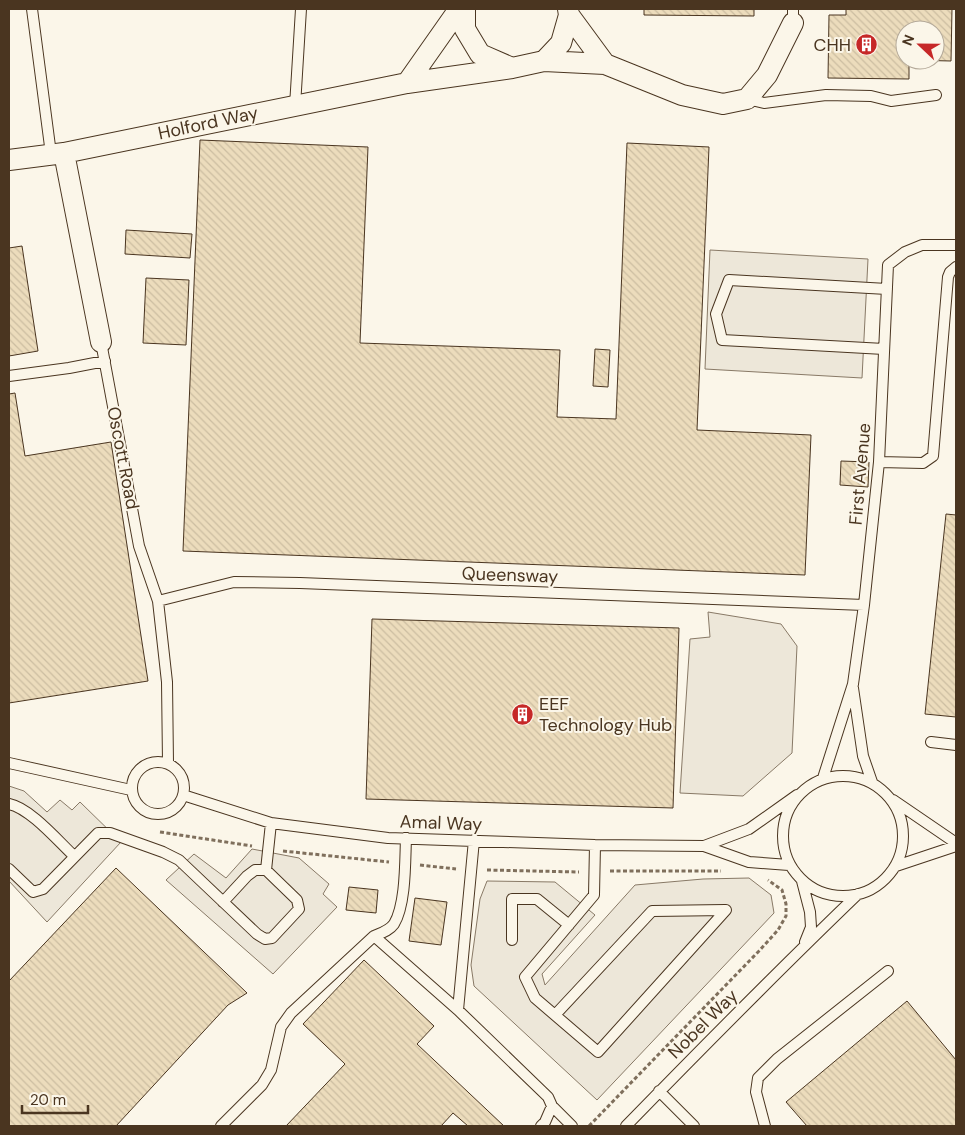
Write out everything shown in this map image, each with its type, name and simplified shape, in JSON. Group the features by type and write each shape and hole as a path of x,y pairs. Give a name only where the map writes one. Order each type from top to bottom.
{"street":[{"path":"407,83 459,9"},
{"path":"465,9 465,29 480,54 512,68"},
{"path":"544,61 562,43 568,12"},
{"path":"568,12 605,64"},
{"path":"544,61 605,64 682,95 723,104 747,98 767,75 793,16"},
{"name":"Holford Way","path":"9,160 58,154 407,83 512,68 544,61"},
{"name":"Oscott Road","path":"58,154 103,352"}],"lane":[{"path":"32,9 58,154"},
{"path":"295,106 301,9"},
{"path":"747,98 764,103 826,95 871,96 891,101 936,95"},
{"name":"First Avenue","path":"823,778 853,684 864,605 879,462 888,265 905,252 922,245 956,245"},
{"path":"879,462 923,463 933,456 948,277 950,272 956,267"},
{"path":"884,349 722,340 716,314 729,280 887,289"},
{"path":"9,376 69,368 103,352"},
{"name":"Oscott Road","path":"103,352 139,546 158,601 167,682 168,763"},
{"name":"Queensway","path":"158,601 234,582 864,605"},
{"name":"First Avenue","path":"853,684 863,756 872,782"},
{"path":"931,742 956,745"},
{"path":"155,761 168,763 178,771 184,782 183,795 178,804 161,814 151,813 142,808 134,800 131,790 134,777 142,766 155,761"},
{"path":"9,762 131,790"},
{"path":"892,800 903,827 902,851 896,866 878,886 845,897 824,894 802,881 789,865 783,845 784,824 800,793 823,778 843,775 872,782 892,800 956,844"},
{"name":"Amal Way","path":"704,846 749,829 800,793"},
{"name":"Amal Way","path":"183,795 272,823 388,838 704,846 749,862 789,865"},
{"path":"9,804 15,805 27,812 74,856"},
{"path":"266,870 272,823"},
{"path":"9,869 33,892 43,889 98,833 110,833 164,852 179,860 256,934 265,939 272,938 299,909 297,900 266,870 255,870 223,902"},
{"path":"221,1126 262,1085 271,1070 281,1027 291,1012 374,936 386,931 394,924 401,905 406,838"},
{"path":"458,1010 474,840"},
{"path":"555,1014 652,911 726,910 598,1052 535,998 525,977 594,895 595,844"},
{"path":"896,866 956,844"},
{"path":"802,881 810,912 810,927 804,946"},
{"name":"Nobel Way","path":"626,1126 708,1041 859,893"},
{"path":"512,940 512,899 537,899 569,925"},
{"path":"374,936 458,1010 548,1097 552,1106 572,1126"},
{"path":"764,1126 756,1092 758,1078 777,1059 888,970"},
{"path":"659,1091 694,1126"},
{"path":"541,1126 545,1122 552,1106"}],"shaded area":[{"path":"710,250 868,259 862,378 705,369"},
{"path":"708,612 781,624 797,646 792,753 743,796 680,793 690,639 710,637"},
{"path":"9,786 24,791 47,812 60,800 72,810 80,802 121,842 47,922 9,881"},
{"path":"252,849 299,858 329,884 323,894 337,907 273,974 166,880 194,854 226,878"},
{"path":"749,878 771,895 774,913 597,1100 474,986 471,965 480,899 487,881 555,882 595,915 542,974 545,985 635,885 703,879"}],"building":[{"path":"644,9 754,9 754,16 644,15"},
{"name":"CHH","path":"846,9 952,9 951,61 945,61 945,20 895,20 895,70 909,70 909,79 828,78 829,15 846,15"},
{"path":"200,140 368,147 360,343 560,350 557,417 616,419 627,143 709,147 697,430 811,435 805,575 183,551"},
{"path":"126,230 192,234 190,258 125,254"},
{"path":"22,246 38,351 9,356 9,248"},
{"path":"146,278 189,280 186,345 143,343"},
{"path":"595,349 610,350 608,387 593,386"},
{"path":"15,393 25,456 111,442 148,681 9,703 9,394"},
{"path":"841,461 869,462 868,487 840,485"},
{"path":"946,514 956,515 956,717 925,714"},
{"name":"EEF Technology Hub","path":"372,619 679,628 673,808 366,799"},
{"path":"116,868 247,993 228,1005 116,1126 9,1126 9,981"},
{"path":"349,887 378,890 376,913 346,910"},
{"path":"415,898 447,902 441,945 409,941"},
{"path":"364,960 434,1026 417,1044 504,1126 468,1126 453,1113 441,1126 286,1126 345,1064 303,1024"},
{"path":"907,1001 956,1060 956,1126 807,1126 786,1102"}],"place":[{"name":"CHH","path":"867,45"},
{"name":"EEF Technology Hub","path":"523,714"}]}
